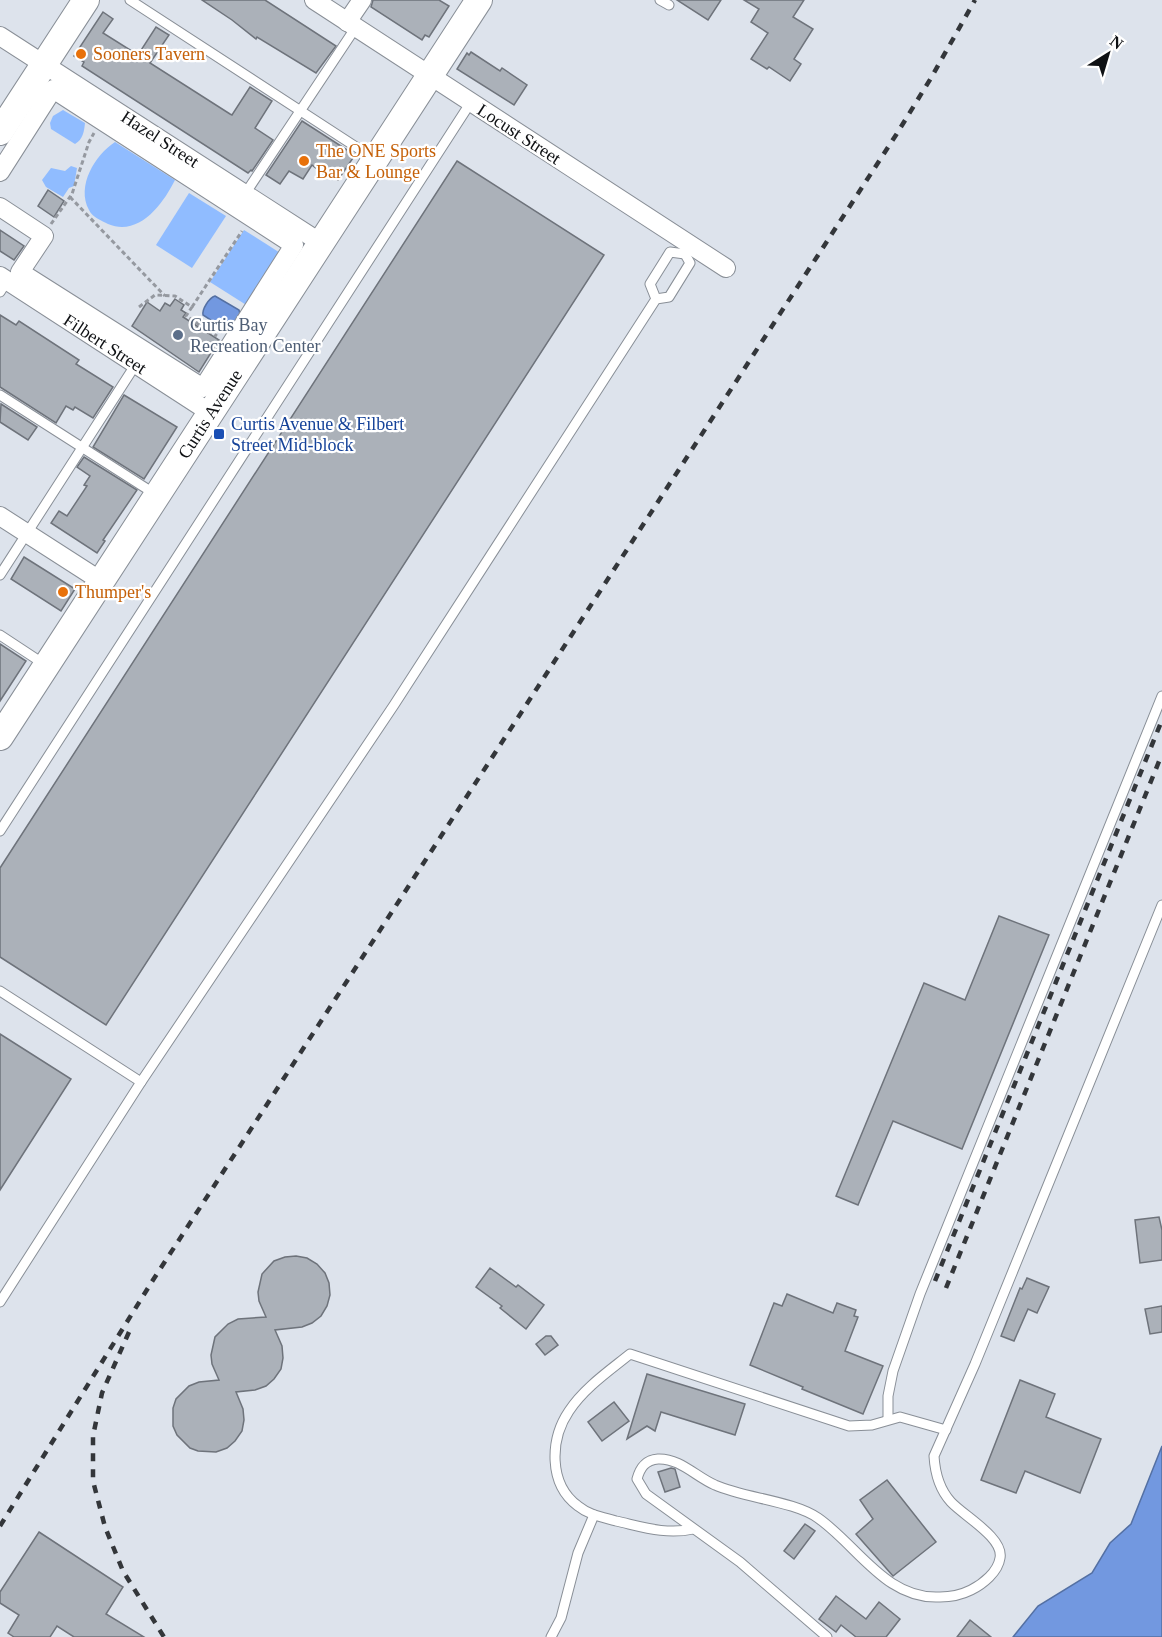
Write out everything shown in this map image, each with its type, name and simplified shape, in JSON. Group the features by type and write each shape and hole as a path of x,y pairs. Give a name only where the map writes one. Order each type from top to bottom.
{"main road":[{"path":"0,132 86,0"},
{"name":"Curtis Avenue","path":"0,737 478,0"}],"street":[{"name":"Locust Street","path":"314,0 471,102 688,250 726,268"},
{"path":"351,25 362,0"},
{"name":"Hazel Street","path":"0,36 321,243"},
{"path":"0,172 53,89 294,245 203,388 20,272 44,236 0,207"},
{"name":"Filbert Street","path":"2,283 136,364 211,413"},
{"path":"0,516 101,581"}],"lane":[{"path":"130,0 375,159"},
{"path":"245,194 300,111 351,25"},
{"path":"0,831 471,102"},
{"path":"0,1302 141,1082 394,705 656,299 669,297 690,263 688,250 670,252 650,284 656,299"},
{"path":"0,575 136,364"},
{"path":"0,395 157,495"},
{"path":"0,635 46,666"},
{"path":"888,1419 888,1396 892,1371 920,1294 1162,696"},
{"path":"827,1637 740,1562 646,1494 637,1479 639,1471 646,1462 658,1459 676,1463 713,1485 801,1509 818,1517 889,1582 927,1598 964,1594 979,1586 993,1574 1000,1561 1001,1552 989,1534 950,1501 940,1484 934,1456 975,1364 1162,904"},
{"path":"0,992 141,1082"},
{"path":"693,1529 661,1532 594,1515 565,1495 557,1479 555,1460 557,1440 561,1426 570,1410 586,1391 630,1354 849,1426 872,1425 900,1417 946,1430"},
{"path":"551,1637 561,1618 578,1553 594,1515"}],"path":[{"path":"49,234 51,223 70,197 76,184 89,142 101,120"},
{"path":"70,197 165,296"},
{"path":"230,344 186,316 242,230"},
{"path":"139,308 155,295 174,297 192,307"}],"shaded area":[{"path":"63,110 85,123 83,135 75,144 51,129 50,123 53,116"},
{"path":"115,142 175,180 157,208 140,222 130,226 119,227 100,220 90,212 86,201 86,181 90,172 101,155"},
{"path":"71,166 77,168 74,186 69,188 63,197 46,187 42,180 51,168 65,171"},
{"path":"189,193 226,216 192,268 156,245"},
{"path":"244,230 285,256 251,308 210,282"},
{"path":"215,296 239,310 240,314 231,329 226,330 203,315 206,304"},
{"path":"1162,1446 1162,1637 1013,1637 1038,1606 1092,1573 1110,1543 1131,1524"}],"building":[{"path":"202,0 265,0 336,46 316,73 257,37 256,39"},
{"path":"373,0 439,0 449,6 429,37 425,35 422,40 371,7"},
{"path":"677,0 721,0 708,20"},
{"path":"744,0 804,0 793,17 813,29 794,59 801,64 790,81 769,67 767,69 751,59 768,33 751,22 759,9"},
{"path":"103,12 113,19 103,33 138,55 156,27 169,35 150,63 230,114 232,115 250,87 272,101 255,128 273,140 252,171 248,173 82,66 84,62 74,56"},
{"path":"471,52 500,71 502,68 527,85 514,105 457,69 467,53 469,55"},
{"path":"302,121 355,155 338,180 312,165 303,179 289,171 280,184 266,175"},
{"path":"457,161 604,255 106,1025 0,957 0,868"},
{"path":"48,190 64,201 54,217 38,206"},
{"path":"0,230 24,246 14,260 0,251"},
{"name":"Curtis Bay Recreation Center","path":"175,299 184,305 181,310 186,313 183,317 219,340 199,372 132,326 147,302 160,311 165,303 170,306"},
{"path":"0,315 16,325 19,321 79,360 76,364 113,387 93,418 75,407 73,410 66,406 56,423 0,387"},
{"path":"124,395 177,427 144,479 93,447"},
{"path":"1,404 37,427 28,440 0,422"},
{"path":"84,457 137,490 103,540 105,541 97,553 51,523 59,511 67,516 87,486 84,485 90,476 77,467"},
{"path":"24,557 75,589 61,611 11,579"},
{"path":"0,644 26,661 0,701"},
{"path":"999,916 1049,935 962,1149 893,1121 858,1205 836,1196 924,983 965,1000"},
{"path":"0,1034 71,1079 0,1190"},
{"path":"1159,1217 1162,1230 1162,1260 1140,1263 1135,1220"},
{"path":"296,1256 307,1258 325,1273 330,1295 327,1306 321,1316 312,1323 302,1327 275,1330 282,1346 281,1369 266,1386 236,1392 243,1409 244,1420 242,1431 235,1441 227,1448 216,1452 190,1448 177,1435 173,1426 173,1408 176,1399 189,1386 199,1382 219,1380 211,1355 215,1337 228,1324 238,1319 266,1317 258,1292 262,1274 274,1261"},
{"path":"490,1268 516,1287 518,1285 544,1305 526,1329 500,1308 502,1306 476,1287"},
{"path":"1027,1278 1049,1287 1037,1313 1028,1309 1014,1341 1001,1336 1020,1288 1022,1289"},
{"path":"787,1294 833,1313 837,1303 856,1310 854,1316 858,1317 845,1351 883,1366 863,1414 750,1365 774,1303 782,1306"},
{"path":"1162,1306 1162,1332 1150,1334 1145,1309"},
{"path":"546,1336 551,1336 558,1345 545,1355 536,1344"},
{"path":"647,1374 745,1404 735,1435 661,1412 655,1431 647,1426 627,1439"},
{"path":"1020,1380 1055,1394 1046,1417 1101,1439 1080,1493 1025,1471 1016,1493 981,1480"},
{"path":"614,1402 629,1421 602,1441 588,1422"},
{"path":"675,1469 680,1487 665,1492 658,1472"},
{"path":"887,1480 936,1542 893,1576 856,1534 873,1519 860,1500"},
{"path":"805,1524 815,1531 794,1559 784,1551"},
{"path":"39,1532 123,1587 106,1614 144,1637 74,1637 57,1626 50,1637 14,1637 8,1633 19,1615 0,1603 0,1592"},
{"path":"836,1596 866,1619 879,1602 900,1619 886,1637 856,1637 841,1625 836,1632 819,1619"},
{"path":"970,1620 991,1637 957,1637"}],"railway":[{"path":"0,1526 153,1280 896,135 975,0"},
{"path":"935,1281 1162,720"},
{"path":"946,1288 1162,754"},
{"path":"129,1332 102,1393 93,1436 93,1481 105,1527 123,1571 164,1637"}],"place":[{"name":"Sooners Tavern","path":"81,54"},
{"name":"The ONE Sports Bar & Lounge","path":"304,161"},
{"name":"Curtis Bay Recreation Center","path":"178,335"},
{"name":"Curtis Avenue & Filbert Street Mid-block","path":"219,434"},
{"name":"Thumper's","path":"63,592"}]}
